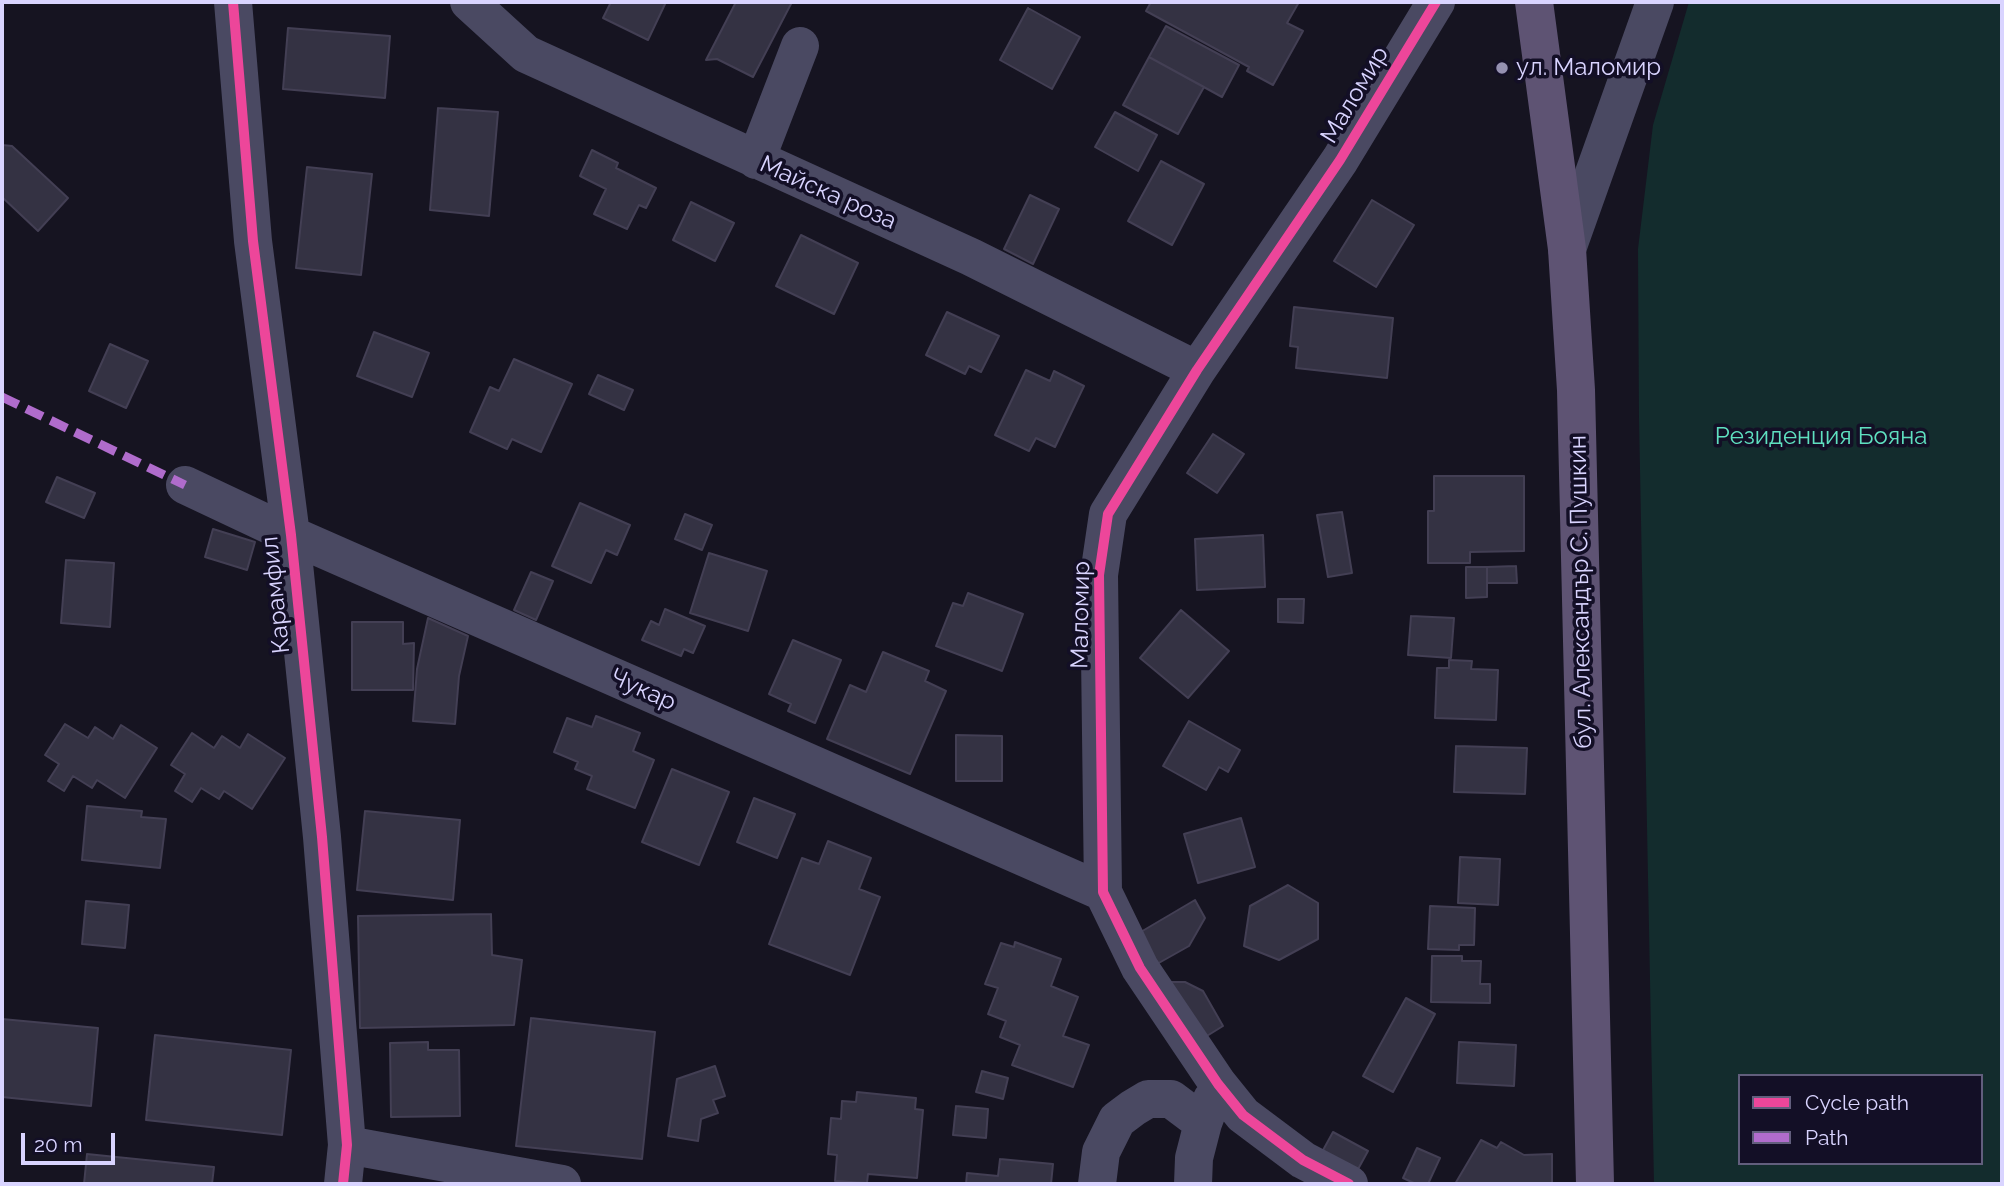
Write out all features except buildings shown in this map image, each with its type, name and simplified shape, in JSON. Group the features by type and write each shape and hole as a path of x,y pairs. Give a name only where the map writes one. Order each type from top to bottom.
{"main road":[{"name":"бул. Александър С. Пушкин","path":"1534,2 1567,249 1576,390 1595,1184"}],"street":[{"name":"Карамфил","path":"233,2 253,241 291,535 322,837 347,1145 343,1184"},
{"name":"Майска роза","path":"469,2 526,54 971,257 1197,370"},
{"name":"Маломир","path":"1349,1184 1303,1160 1243,1115 1218,1084 1140,968 1103,892 1099,575 1108,514 1197,370 1340,160 1436,2"},
{"path":"1567,249 1655,2"},
{"path":"756,160 800,46"},
{"name":"Чукар","path":"185,485 291,535 1103,892"},
{"path":"1193,1184 1194,1158 1203,1123 1218,1084"},
{"path":"1097,1184 1101,1152 1117,1120 1148,1099 1171,1099 1203,1123"},
{"path":"347,1145 562,1184"}],"green space":[{"name":"Резиденция Бояна","path":"1689,2 2002,2 2002,1184 1654,1184 1638,249 1653,125"}],"marked path":[{"path":"2,397 185,485"}],"cycle path":[{"path":"233,2 253,241 291,535 322,837 347,1145 343,1184"},
{"path":"1349,1184 1303,1160 1243,1115 1218,1084 1140,968 1103,892 1099,575 1108,514 1197,370 1340,160 1436,2"}],"place":[{"name":"ул. Маломир","path":"1502,68"}]}
